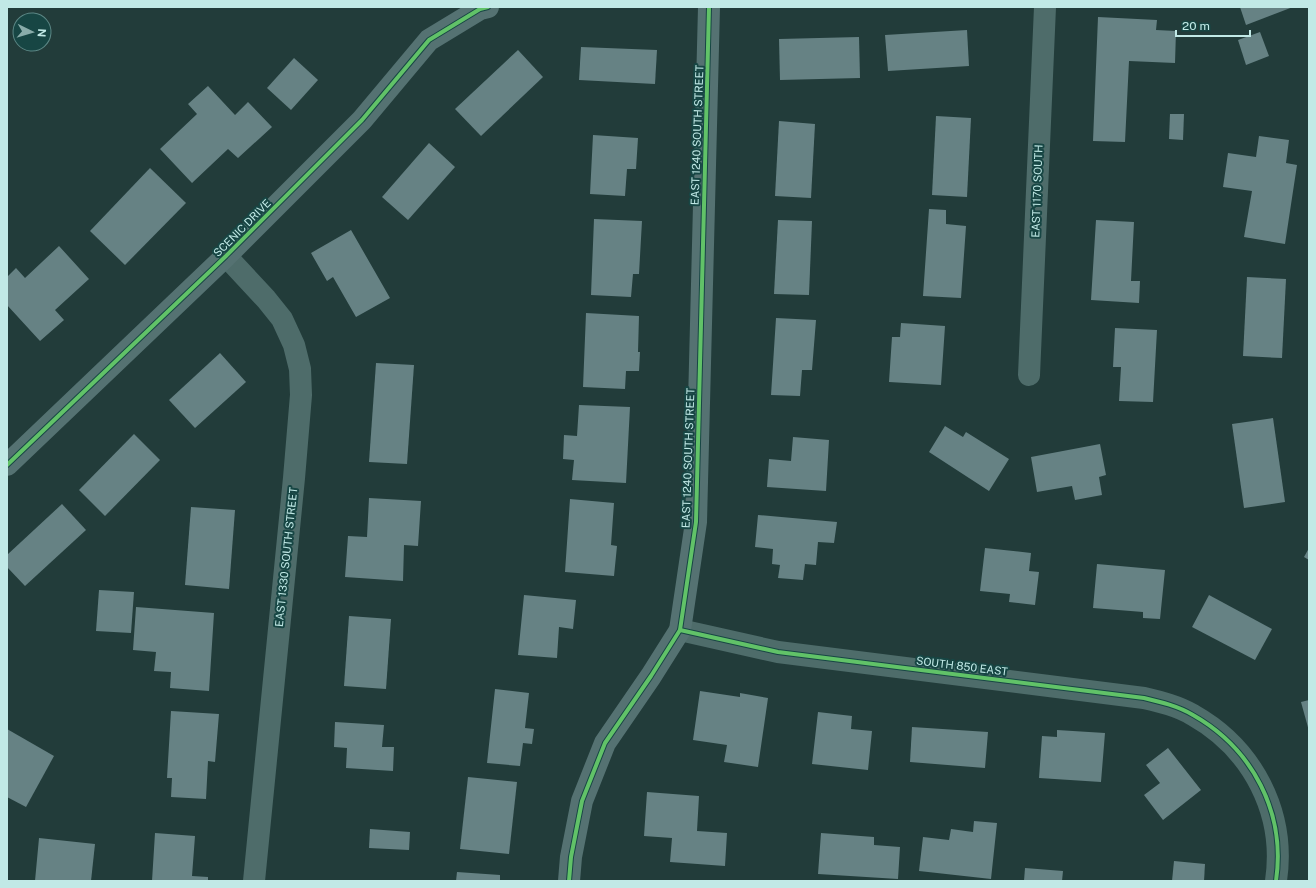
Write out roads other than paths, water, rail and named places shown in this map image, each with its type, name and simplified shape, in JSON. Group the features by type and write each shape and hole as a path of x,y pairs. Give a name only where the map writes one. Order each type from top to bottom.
{"street":[{"name":"SCENIC DRIVE","path":"7,465 226,256 362,120 429,40 480,9 488,7"},
{"name":"EAST 1240 SOUTH STREET","path":"569,881 571,857 582,801 605,743 651,676 680,630 696,522 709,7"},
{"name":"EAST 1170 SOUTH","path":"1028,375 1045,7"},
{"name":"EAST 1330 SOUTH STREET","path":"226,256 266,299 282,319 294,345 300,369 301,395 294,478 254,881"},
{"name":"SOUTH 850 EAST","path":"680,630 778,652 1144,698 1172,705 1212,727 1232,744 1245,758 1257,777 1274,820 1278,842 1276,881"}]}
